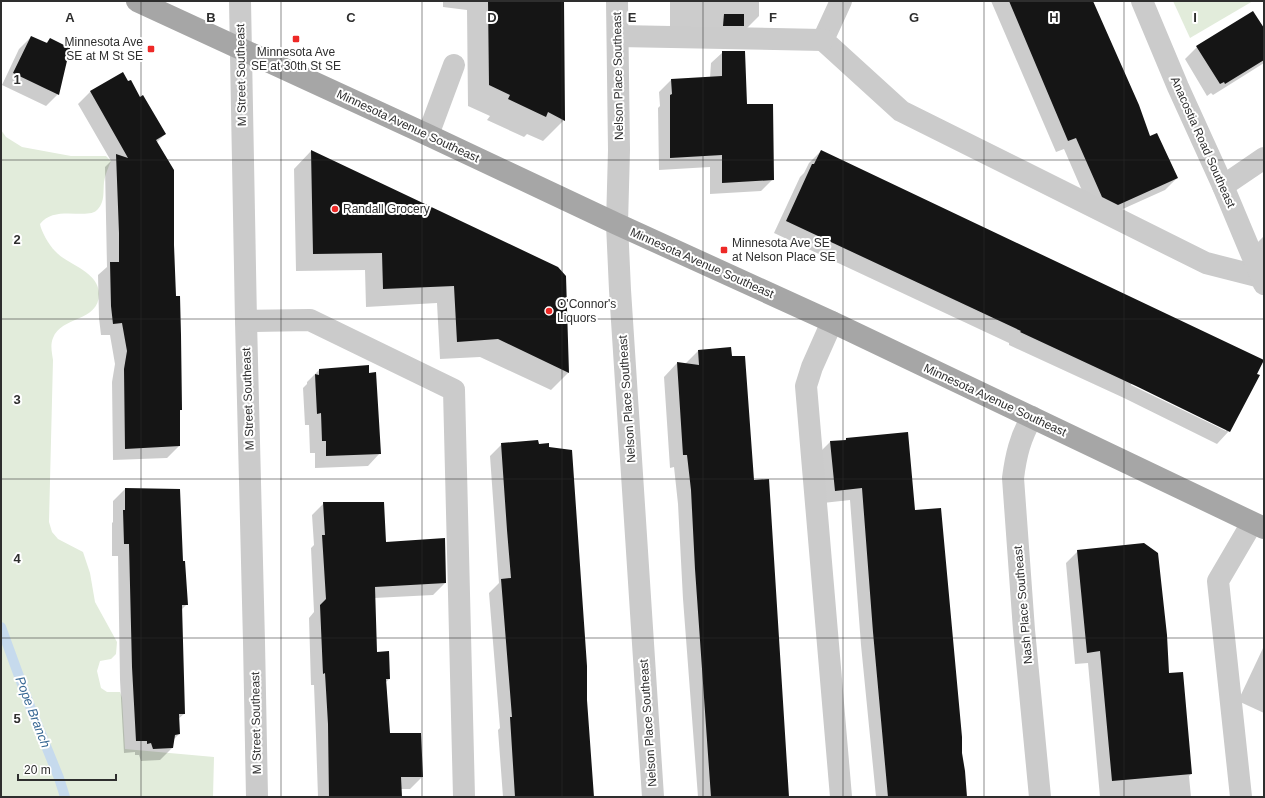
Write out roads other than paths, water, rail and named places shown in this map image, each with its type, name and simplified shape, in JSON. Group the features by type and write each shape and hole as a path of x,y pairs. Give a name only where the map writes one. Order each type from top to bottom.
{"main road":[{"name":"Minnesota Avenue Southeast","path":"137,1 832,322 1258,526"}],"street":[{"name":"M Street Southeast","path":"240,1 257,797"},
{"name":"Nelson Place Southeast","path":"617,1 619,150 617,224 653,797"},
{"path":"823,40 841,1"},
{"name":"Anacostia Road Southeast","path":"1142,1 1175,80 1223,186 1262,280"},
{"path":"618,36 823,40 901,111 1206,263 1262,280"},
{"path":"428,135 454,65"},
{"path":"1223,186 1264,158"},
{"path":"246,321 310,320 454,390 464,797"},
{"path":"832,322 812,367 806,386 841,797"},
{"name":"Nash Place Southeast","path":"1032,417 1020,441 1016,454 1013,478 1024,630 1040,797"},
{"path":"1241,797 1218,581 1258,526"}],"waterway":[{"name":"Pope Branch","path":"1,627 65,797"}],"place":[{"name":"Minnesota Ave SE at 30th St SE","path":"296,39"},
{"name":"Minnesota Ave SE at M St SE","path":"151,49"},
{"name":"Randall Grocery","path":"335,209"},
{"name":"Minnesota Ave SE at Nelson Place SE","path":"724,250"},
{"name":"O'Connor's Liquors","path":"549,311"}]}
